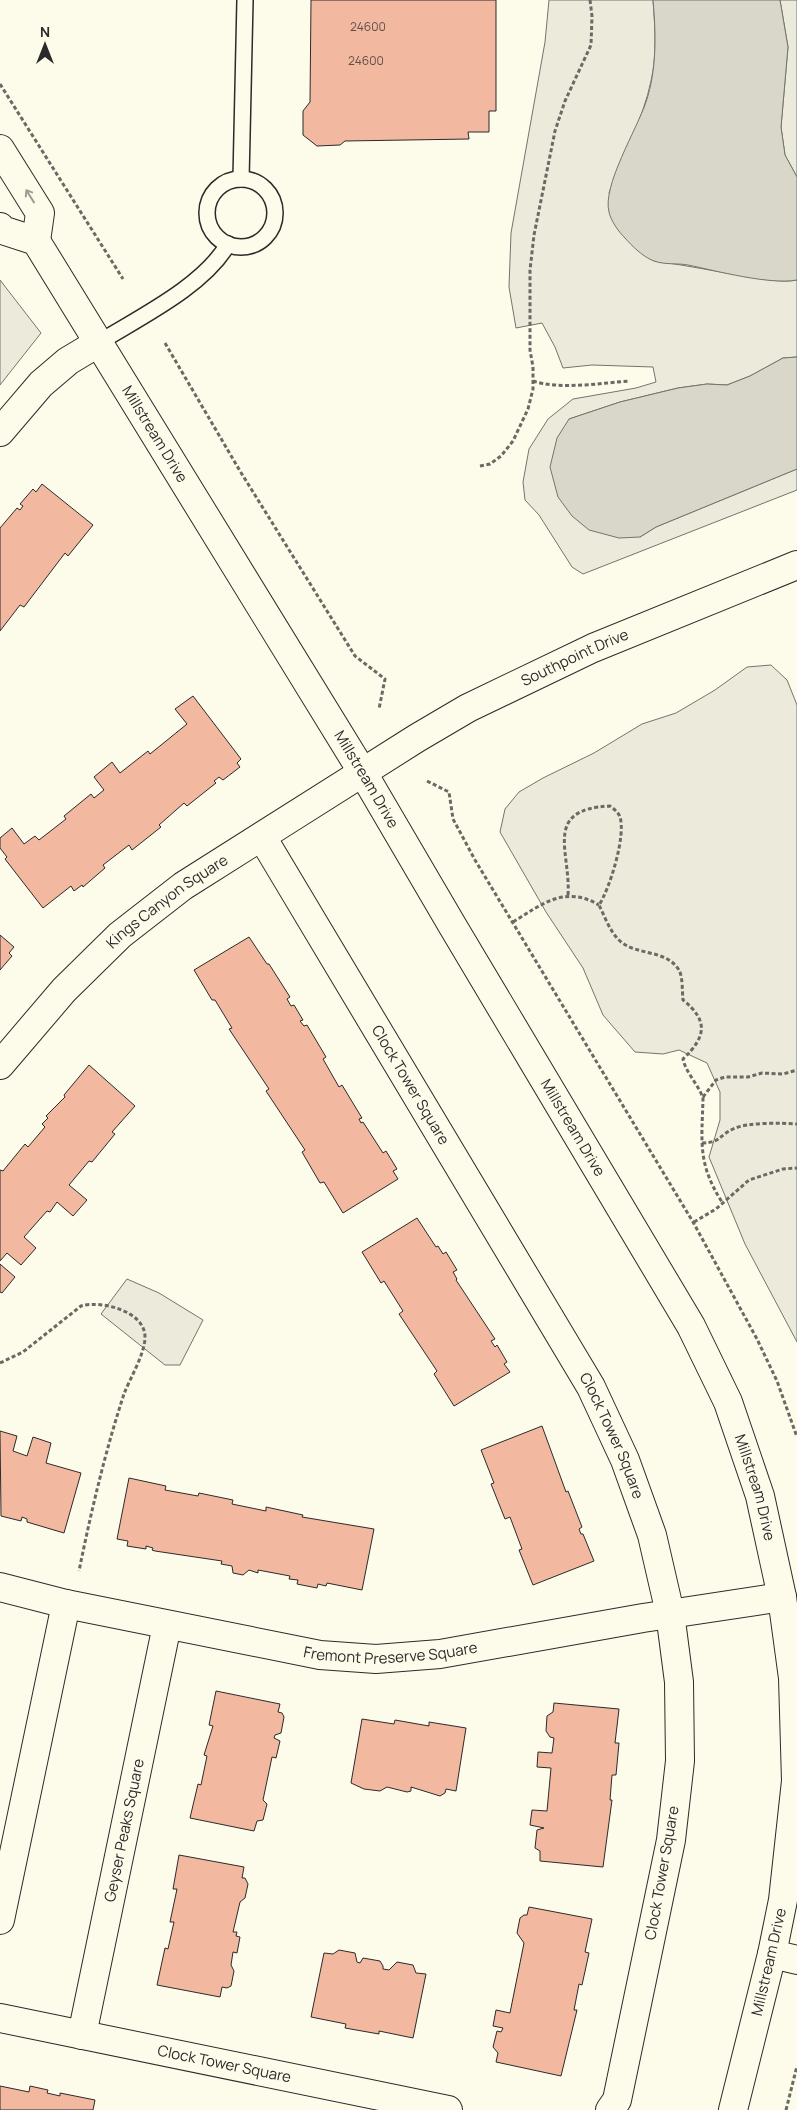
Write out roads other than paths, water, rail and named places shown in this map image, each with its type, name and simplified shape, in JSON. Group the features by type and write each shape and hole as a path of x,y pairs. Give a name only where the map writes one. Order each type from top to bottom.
{"street":[{"path":"0,150 40,213 36,241 2,230 0,227"},
{"name":"Millstream Drive","path":"36,241 364,773 452,925 691,1326 728,1402 760,1496 782,1597 793,1678 796,1781 790,1902 785,1957 733,2110"},
{"path":"1,428 51,375 68,361 98,343"},
{"name":"Southpoint Drive","path":"364,773 417,738 468,708 575,656 797,565"},
{"name":"Kings Canyon Square","path":"0,1065 64,990 120,935 183,886 364,773"},
{"name":"Clock Tower Square","path":"262,837 591,1387 625,1460 652,1535 670,1613 679,1682 680,1761 671,1840 616,2100 610,2110"},
{"name":"Fremont Preserve Square","path":"0,1587 66,1604 320,1656 376,1659 440,1654 670,1613 782,1597"},
{"path":"0,1920 66,1604"},
{"name":"Geyser Peaks Square","path":"82,2035 167,1625"},
{"name":"Clock Tower Square","path":"0,2018 448,2110"}],"lane":[{"path":"241,179 245,0"},
{"path":"241,179 253,181 263,187 271,196 275,207 275,219 267,234 253,245 241,247 228,244 214,233 209,223 207,213 209,202 221,185 241,179"},
{"path":"98,343 184,290 210,269 228,244"}]}
